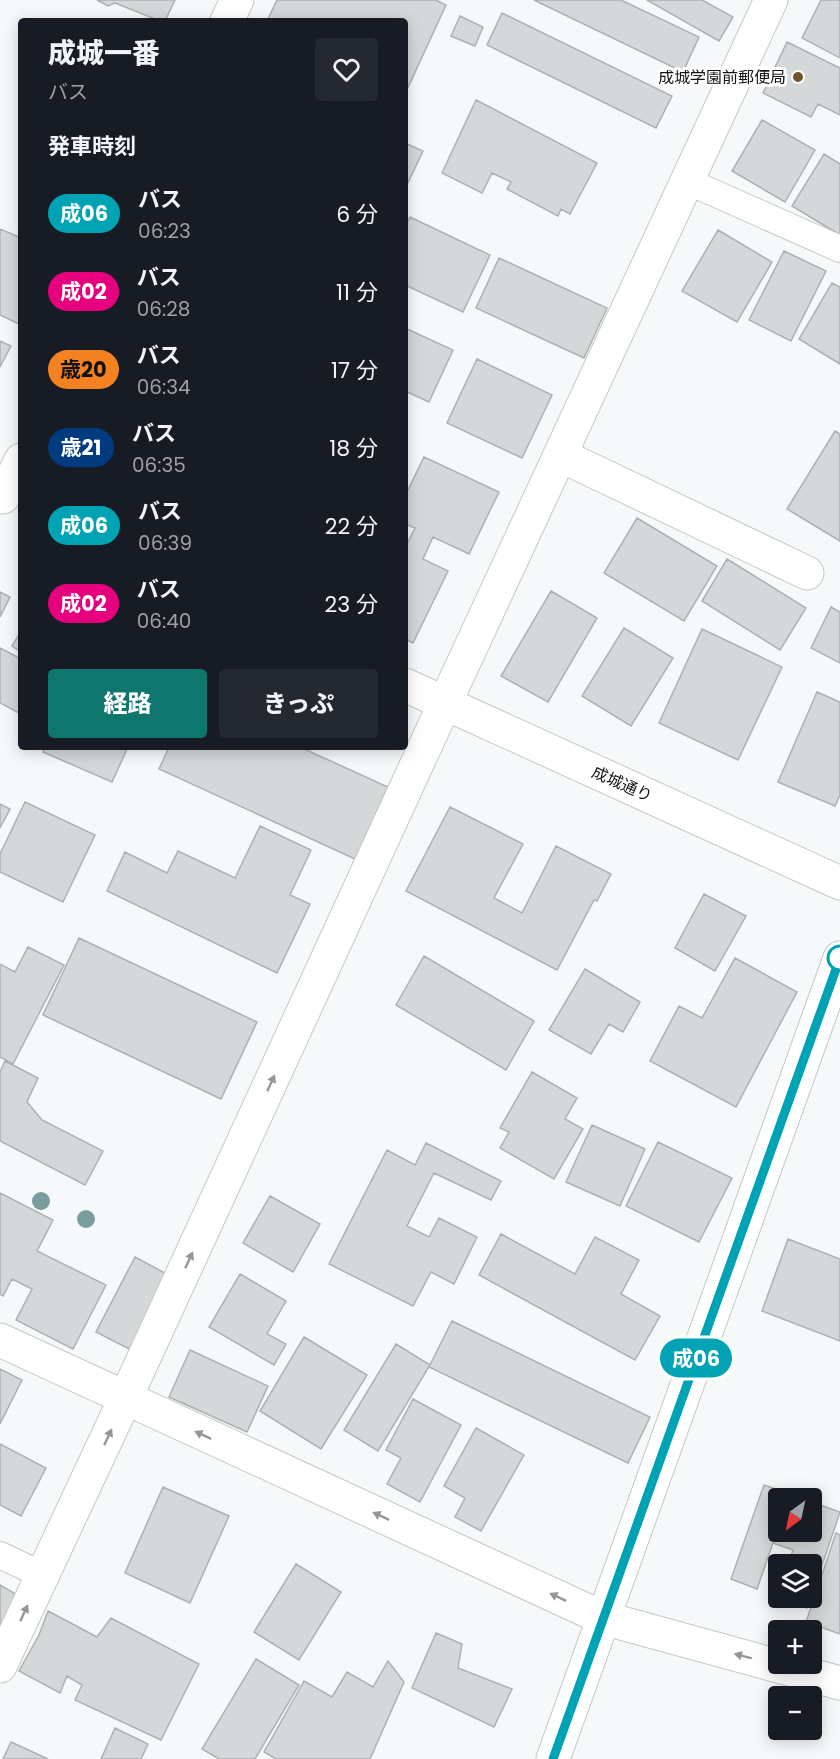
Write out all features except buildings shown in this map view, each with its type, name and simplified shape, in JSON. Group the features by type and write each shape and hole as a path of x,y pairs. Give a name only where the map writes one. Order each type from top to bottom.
{"street":[{"path":"228,18 237,0"},
{"path":"0,1666 771,0"},
{"path":"560,455 807,573"},
{"path":"6,500 18,468"},
{"name":"成城通り","path":"408,686 840,883"},
{"path":"553,1759 840,958"},
{"path":"0,1340 603,1618 840,1683"}],"lane":[{"path":"687,180 840,249"},
{"path":"0,1555 42,1575"}],"bus line":[{"name":"成06","path":"553,1759 840,958"}],"place":[{"name":"成城学園前郵便局","path":"798,77"}]}
